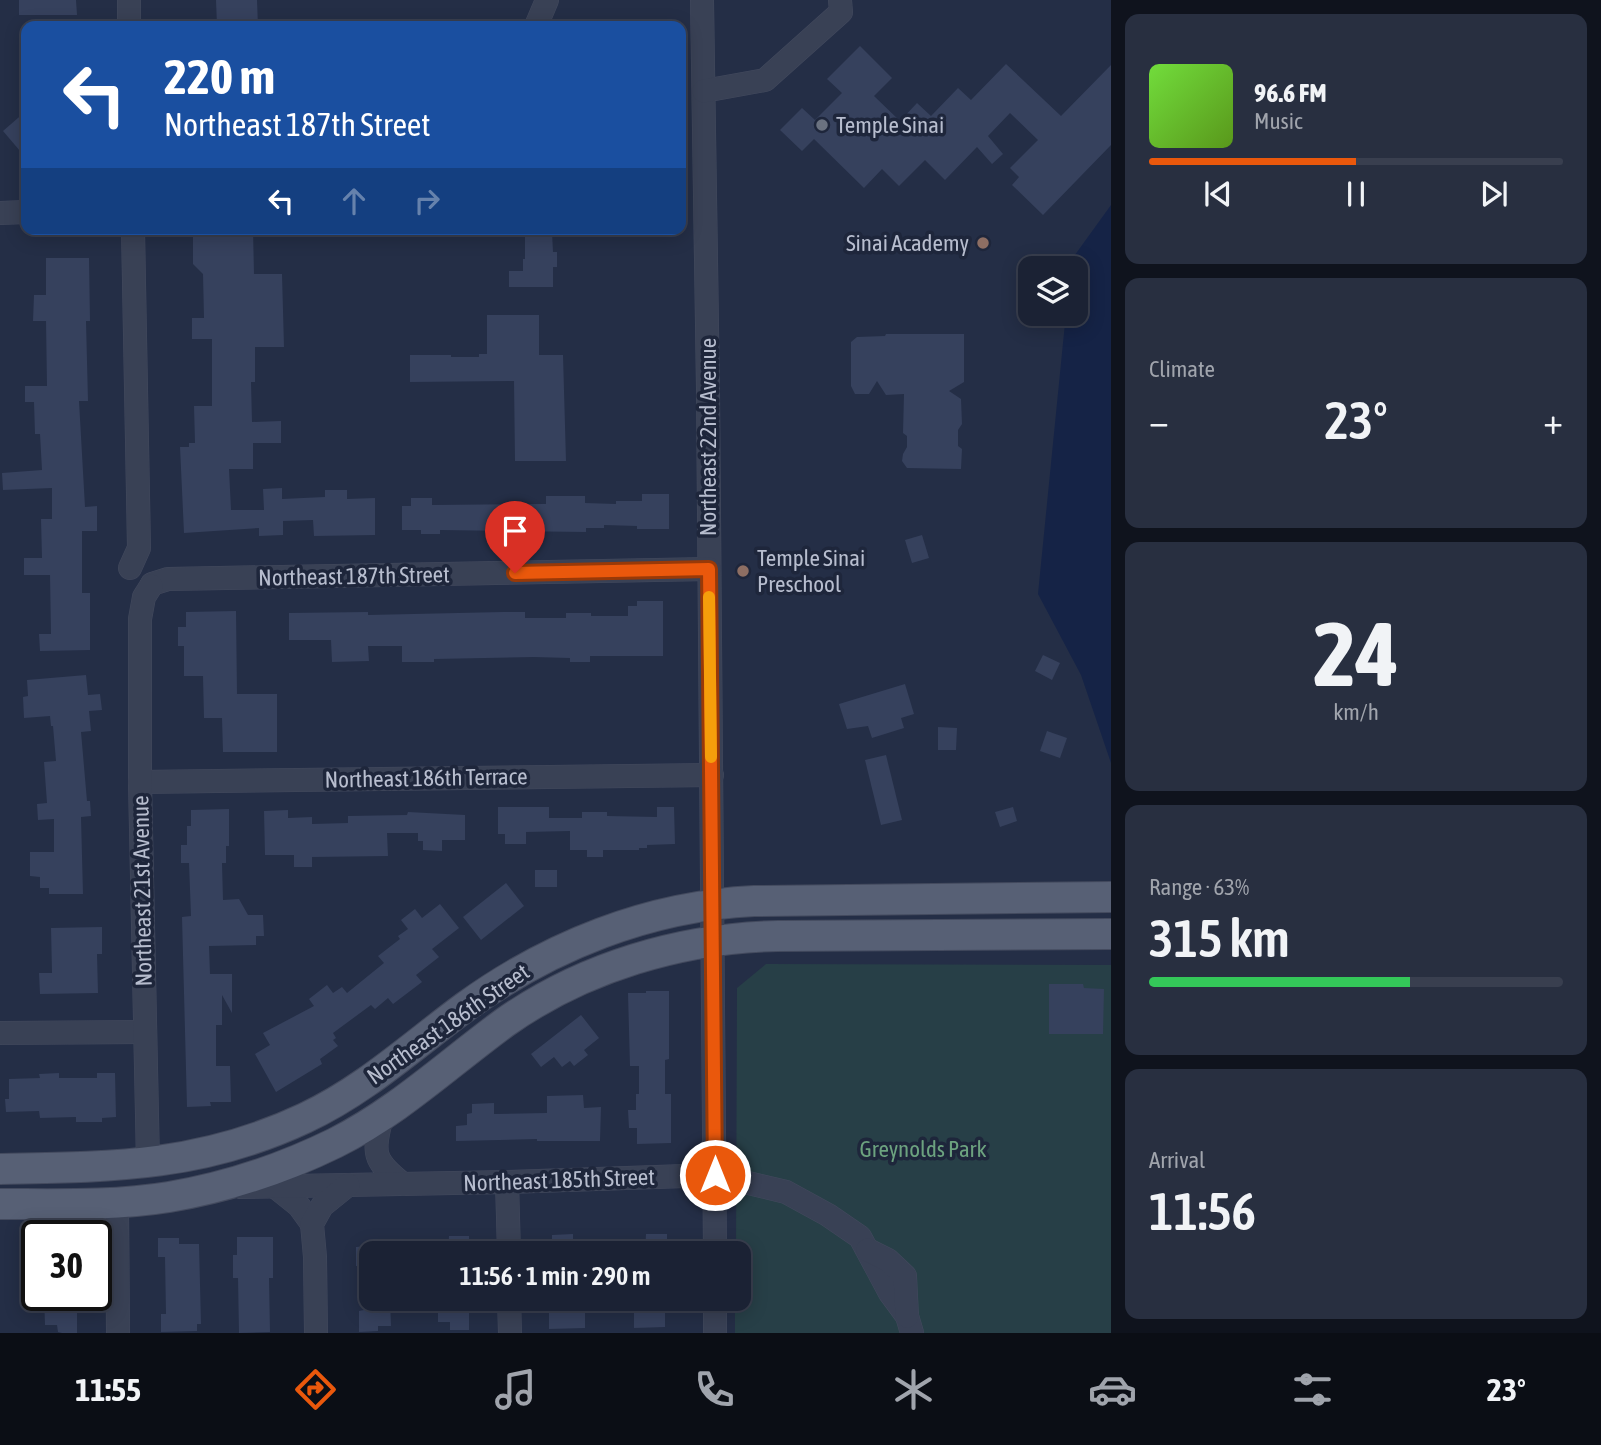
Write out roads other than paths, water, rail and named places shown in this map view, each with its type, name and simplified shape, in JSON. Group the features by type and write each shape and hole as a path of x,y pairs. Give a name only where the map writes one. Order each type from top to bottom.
{"main road":[{"path":"1064,897 1065,934"},
{"name":"Northeast 186th Street","path":"0,1169 148,1163 219,1150 265,1135 306,1118 370,1081 463,1009 529,966 598,933 660,915 713,904 794,900 1111,897"},
{"name":"Northeast 186th Street","path":"0,1204 117,1202 169,1197 220,1187 281,1168 382,1116 506,1022 543,1000 628,962 687,944 778,936 1111,934"},
{"path":"72,1203 121,1184 148,1163"}],"street":[{"path":"129,0 129,21"},
{"path":"538,21 547,0"},
{"name":"Northeast 22nd Avenue","path":"702,0 715,1241"},
{"path":"704,91 765,79 841,12 840,0"},
{"path":"0,213 21,212"},
{"name":"Northeast 21st Avenue","path":"133,235 146,573 140,619 140,782 148,1163"},
{"name":"Northeast 187th Street","path":"146,573 709,569"},
{"name":"Northeast 186th Terrace","path":"140,782 712,775"},
{"path":"0,1033 145,1032"},
{"path":"382,1116 377,1139 379,1161 404,1184"},
{"path":"715,1175 786,1192 828,1215 860,1237 868,1251 888,1260 905,1276 910,1324"},
{"name":"Northeast 185th Street","path":"220,1187 715,1175"},
{"path":"508,1182 509,1241"},
{"path":"312,1224 322,1206 348,1185"},
{"path":"274,1186 299,1206 312,1224 316,1333"},
{"path":"117,1202 118,1333"},
{"path":"509,1311 510,1333"},
{"path":"715,1311 715,1333"}],"water":[{"path":"1111,205 1111,763 1081,675 1038,594 1065,326 1088,326 1088,256 1074,256"}],"place":[{"name":"Temple Sinai","path":"822,125"},
{"name":"Sinai Academy","path":"983,243"},
{"name":"Temple Sinai Preschool","path":"743,571"}],"park label":[{"name":"Greynolds Park","path":"923,1149"}]}
